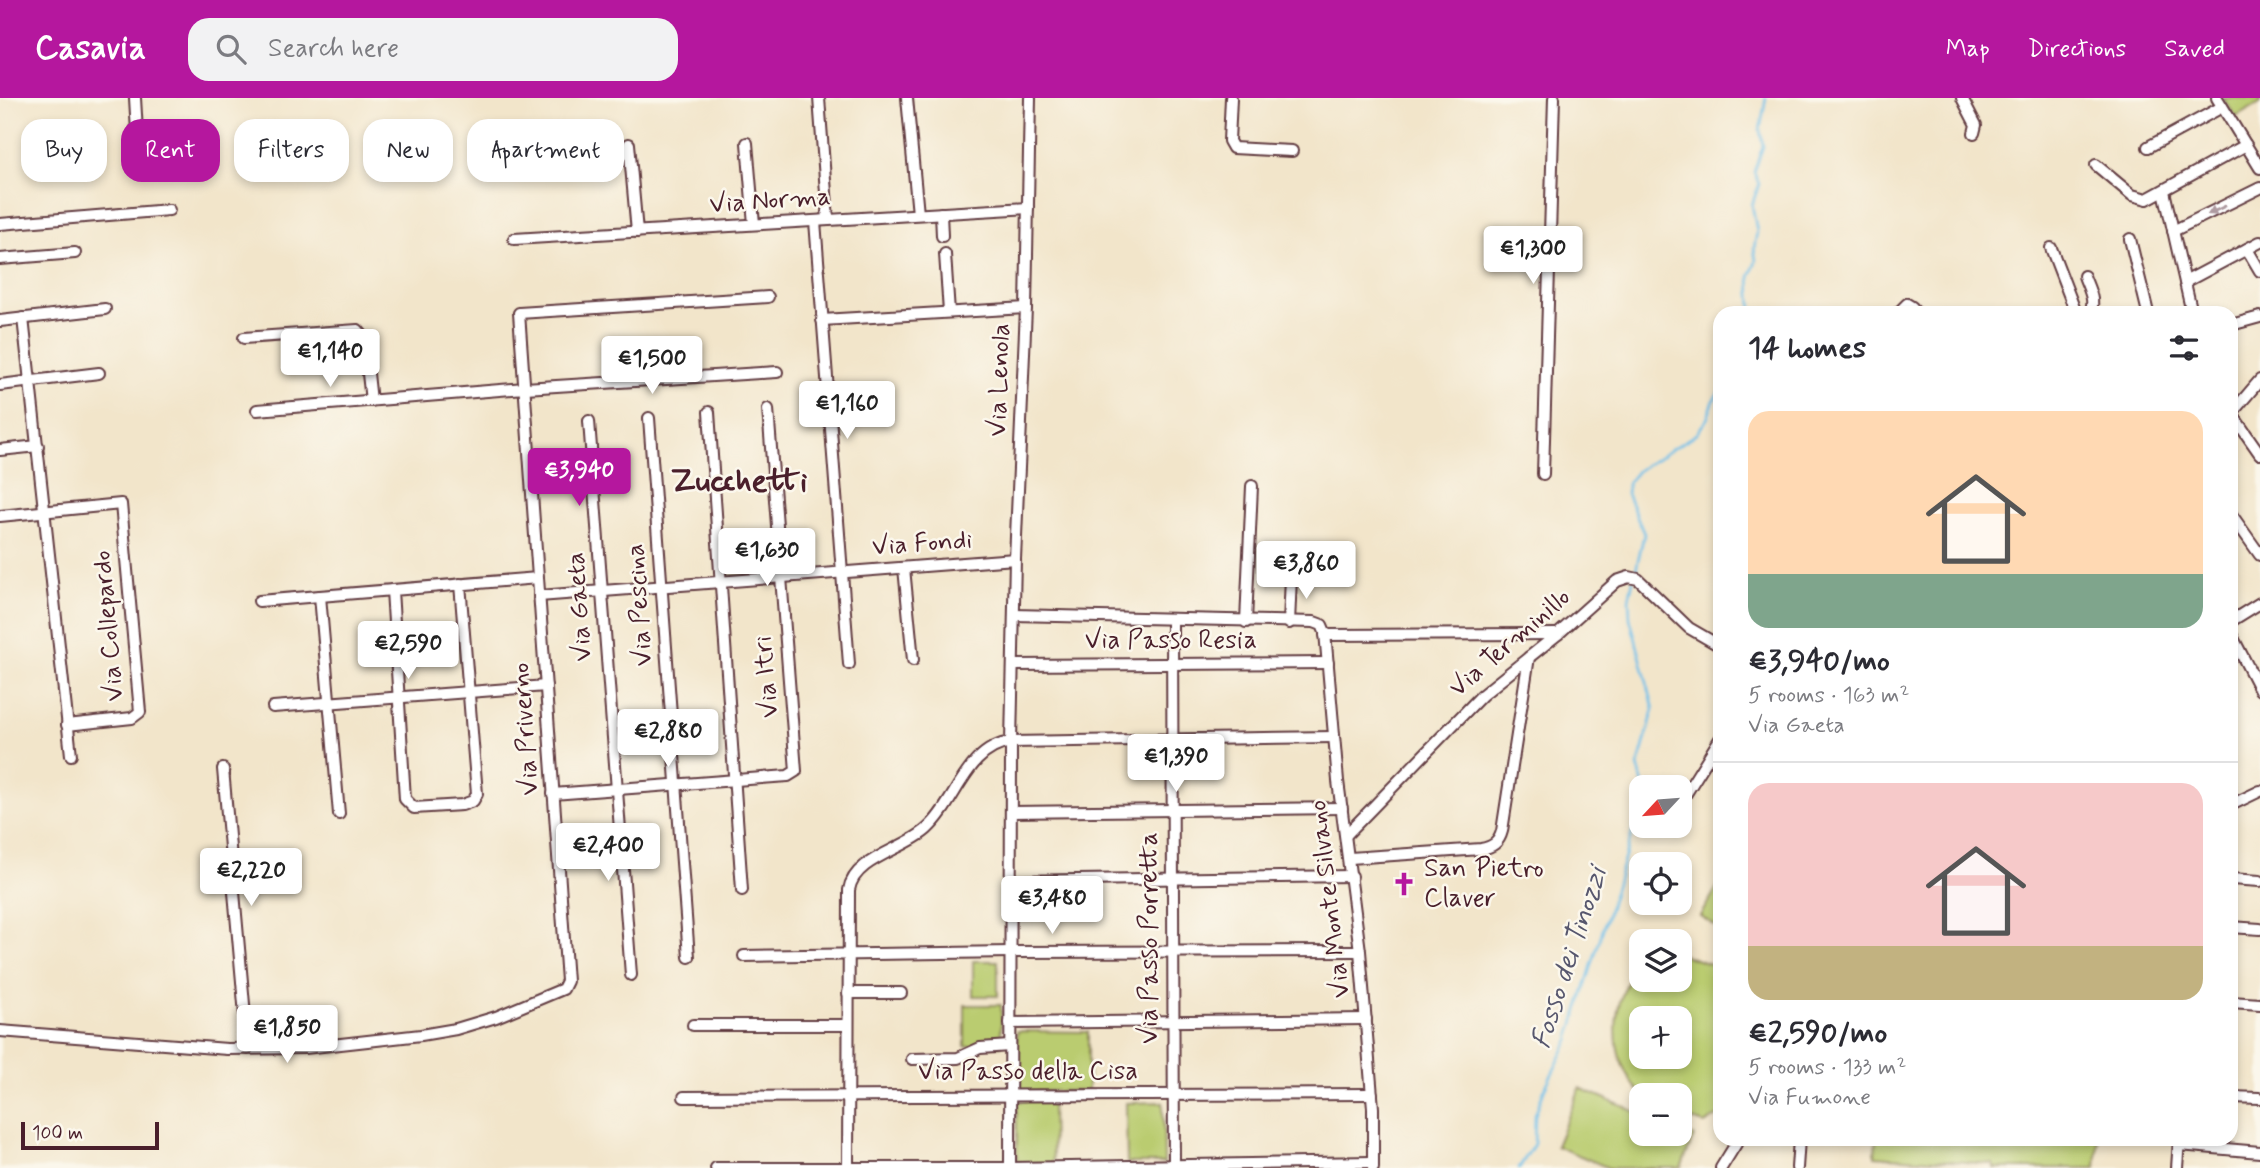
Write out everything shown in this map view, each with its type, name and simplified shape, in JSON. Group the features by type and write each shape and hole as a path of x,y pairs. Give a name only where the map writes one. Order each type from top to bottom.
{"street":[{"path":"135,98 136,119"},
{"path":"820,98 828,220"},
{"path":"907,98 918,214"},
{"name":"Via Lenola","path":"1010,1168 1011,742 1015,559 1026,308 1030,98"},
{"path":"1231,98 1229,141 1233,148 1292,151"},
{"path":"1543,474 1554,98"},
{"path":"1967,100 1976,125 1973,133"},
{"path":"2148,148 2220,102 2260,169"},
{"path":"747,143 754,224"},
{"path":"629,144 637,232"},
{"path":"2096,165 2129,193 2139,199 2149,199 2246,145"},
{"path":"2173,231 2260,188"},
{"path":"2164,191 2190,306"},
{"name":"Via Norma","path":"514,239 1028,208"},
{"path":"0,224 169,210"},
{"path":"941,213 942,236"},
{"path":"816,220 849,664"},
{"path":"2130,239 2146,306"},
{"path":"2185,282 2260,242"},
{"path":"2051,248 2073,306"},
{"path":"2246,249 2260,271"},
{"path":"0,258 75,253"},
{"path":"945,254 949,312"},
{"path":"2084,276 2092,306"},
{"name":"Via Priverno","path":"0,1031 248,1049 316,1047 441,1032 490,1019 561,991 567,981 519,313 768,297"},
{"path":"822,320 1026,308"},
{"path":"0,321 105,309"},
{"path":"2238,323 2260,317"},
{"path":"23,318 71,755"},
{"path":"244,338 358,330 364,337 372,401"},
{"path":"257,410 525,388 777,372"},
{"path":"0,385 99,373"},
{"path":"2238,406 2260,380"},
{"name":"Via Itri","path":"735,780 788,776 794,773 797,766 768,410"},
{"path":"709,412 742,890"},
{"name":"Via Pescina","path":"649,418 690,957"},
{"name":"Via Gaeta","path":"589,421 631,975"},
{"path":"2238,424 2260,454"},
{"path":"0,450 38,446"},
{"path":"1246,622 1252,486"},
{"name":"Via Collepardo","path":"45,511 121,504 141,712 132,718 67,725"},
{"path":"0,516 45,511"},
{"path":"2238,524 2260,555"},
{"name":"Via Fondi","path":"539,596 1015,559"},
{"path":"904,568 913,660"},
{"path":"1289,623 1291,577"},
{"path":"259,601 538,578"},
{"name":"Via Terminillo","path":"1346,835 1482,695 1558,634 1610,586 1634,578 1689,628 1713,642"},
{"path":"392,590 406,802 414,808 458,805 470,803 477,796 460,584"},
{"path":"320,596 339,814"},
{"path":"2238,618 2259,607"},
{"path":"1014,615 1314,622 1324,630 1558,634"},
{"name":"Via Passo Porretta","path":"1172,624 1174,1167"},
{"name":"Via Monte Silvano","path":"1324,630 1360,951 1372,1094 1373,1165"},
{"path":"2238,648 2260,690"},
{"path":"1350,858 1481,849 1497,842 1502,831 1529,657"},
{"name":"Via Passo Resia","path":"1014,664 1328,663"},
{"path":"273,707 545,686"},
{"path":"848,1168 849,890 855,873 862,867 926,831 978,758 995,746 1011,742 1334,737"},
{"path":"1692,784 1713,750"},
{"path":"223,769 248,1049"},
{"path":"553,794 735,780"},
{"path":"2238,802 2260,791"},
{"path":"1011,812 1342,808"},
{"path":"1011,881 1352,876"},
{"path":"2238,879 2260,881"},
{"path":"2238,927 2260,929"},
{"path":"744,956 1360,951"},
{"path":"848,993 901,993"},
{"path":"2238,1002 2260,1004"},
{"path":"1010,1023 1366,1019"},
{"path":"693,1025 848,1025"},
{"path":"912,1059 956,1058 980,1048 1010,1046"},
{"name":"Via Passo della Cisa","path":"684,1097 848,1094 1372,1094"},
{"path":"2238,1097 2260,1098"},
{"path":"1721,1168 1735,1146"},
{"path":"1797,1168 1799,1146"},
{"path":"2177,1168 2179,1146"},
{"path":"2211,1146 2260,1152"},
{"path":"716,1168 1373,1165"}],"green space":[{"path":"2223,98 2260,98 2260,103 2236,117"},
{"path":"1713,895 1713,924 1700,916"},
{"path":"1692,958 1713,965 1713,1119 1705,1124 1692,1120 1692,1083 1631,1081 1618,1048 1616,1029 1623,994 1629,979 1629,992 1692,992"},
{"path":"973,961 998,961 998,996 973,996"},
{"path":"965,1005 1001,1005 1001,1046 965,1046"},
{"path":"1017,1031 1088,1032 1088,1091 1017,1091"},
{"path":"1580,1088 1629,1109 1629,1146 1690,1146 1681,1168 1609,1168 1556,1146"},
{"path":"1017,1101 1052,1101 1053,1163 1017,1163"},
{"path":"1163,1102 1164,1163 1127,1163 1126,1103"},
{"path":"1876,1146 2098,1146 2096,1168 1994,1168 1993,1164 1875,1156"}],"waterway":[{"name":"Fosso dei Tinozzi","path":"1752,306 1750,277 1756,261 1754,248 1757,232 1752,205 1759,184 1754,172 1763,146 1760,130 1766,98"},
{"name":"Fosso dei Tinozzi","path":"1635,574 1644,534 1627,494 1628,482 1637,471 1696,434 1707,419 1713,403"},
{"name":"Fosso dei Tinozzi","path":"1633,580 1629,599 1630,618 1654,709 1638,766 1640,775"},
{"name":"Fosso dei Tinozzi","path":"1519,1168 1534,1144 1535,1115 1544,1090 1569,1040 1631,838"}],"place":[{"name":"San Pietro Claver","path":"1404,884"}],"district":[{"name":"Zucchetti","path":"739,482"}]}
